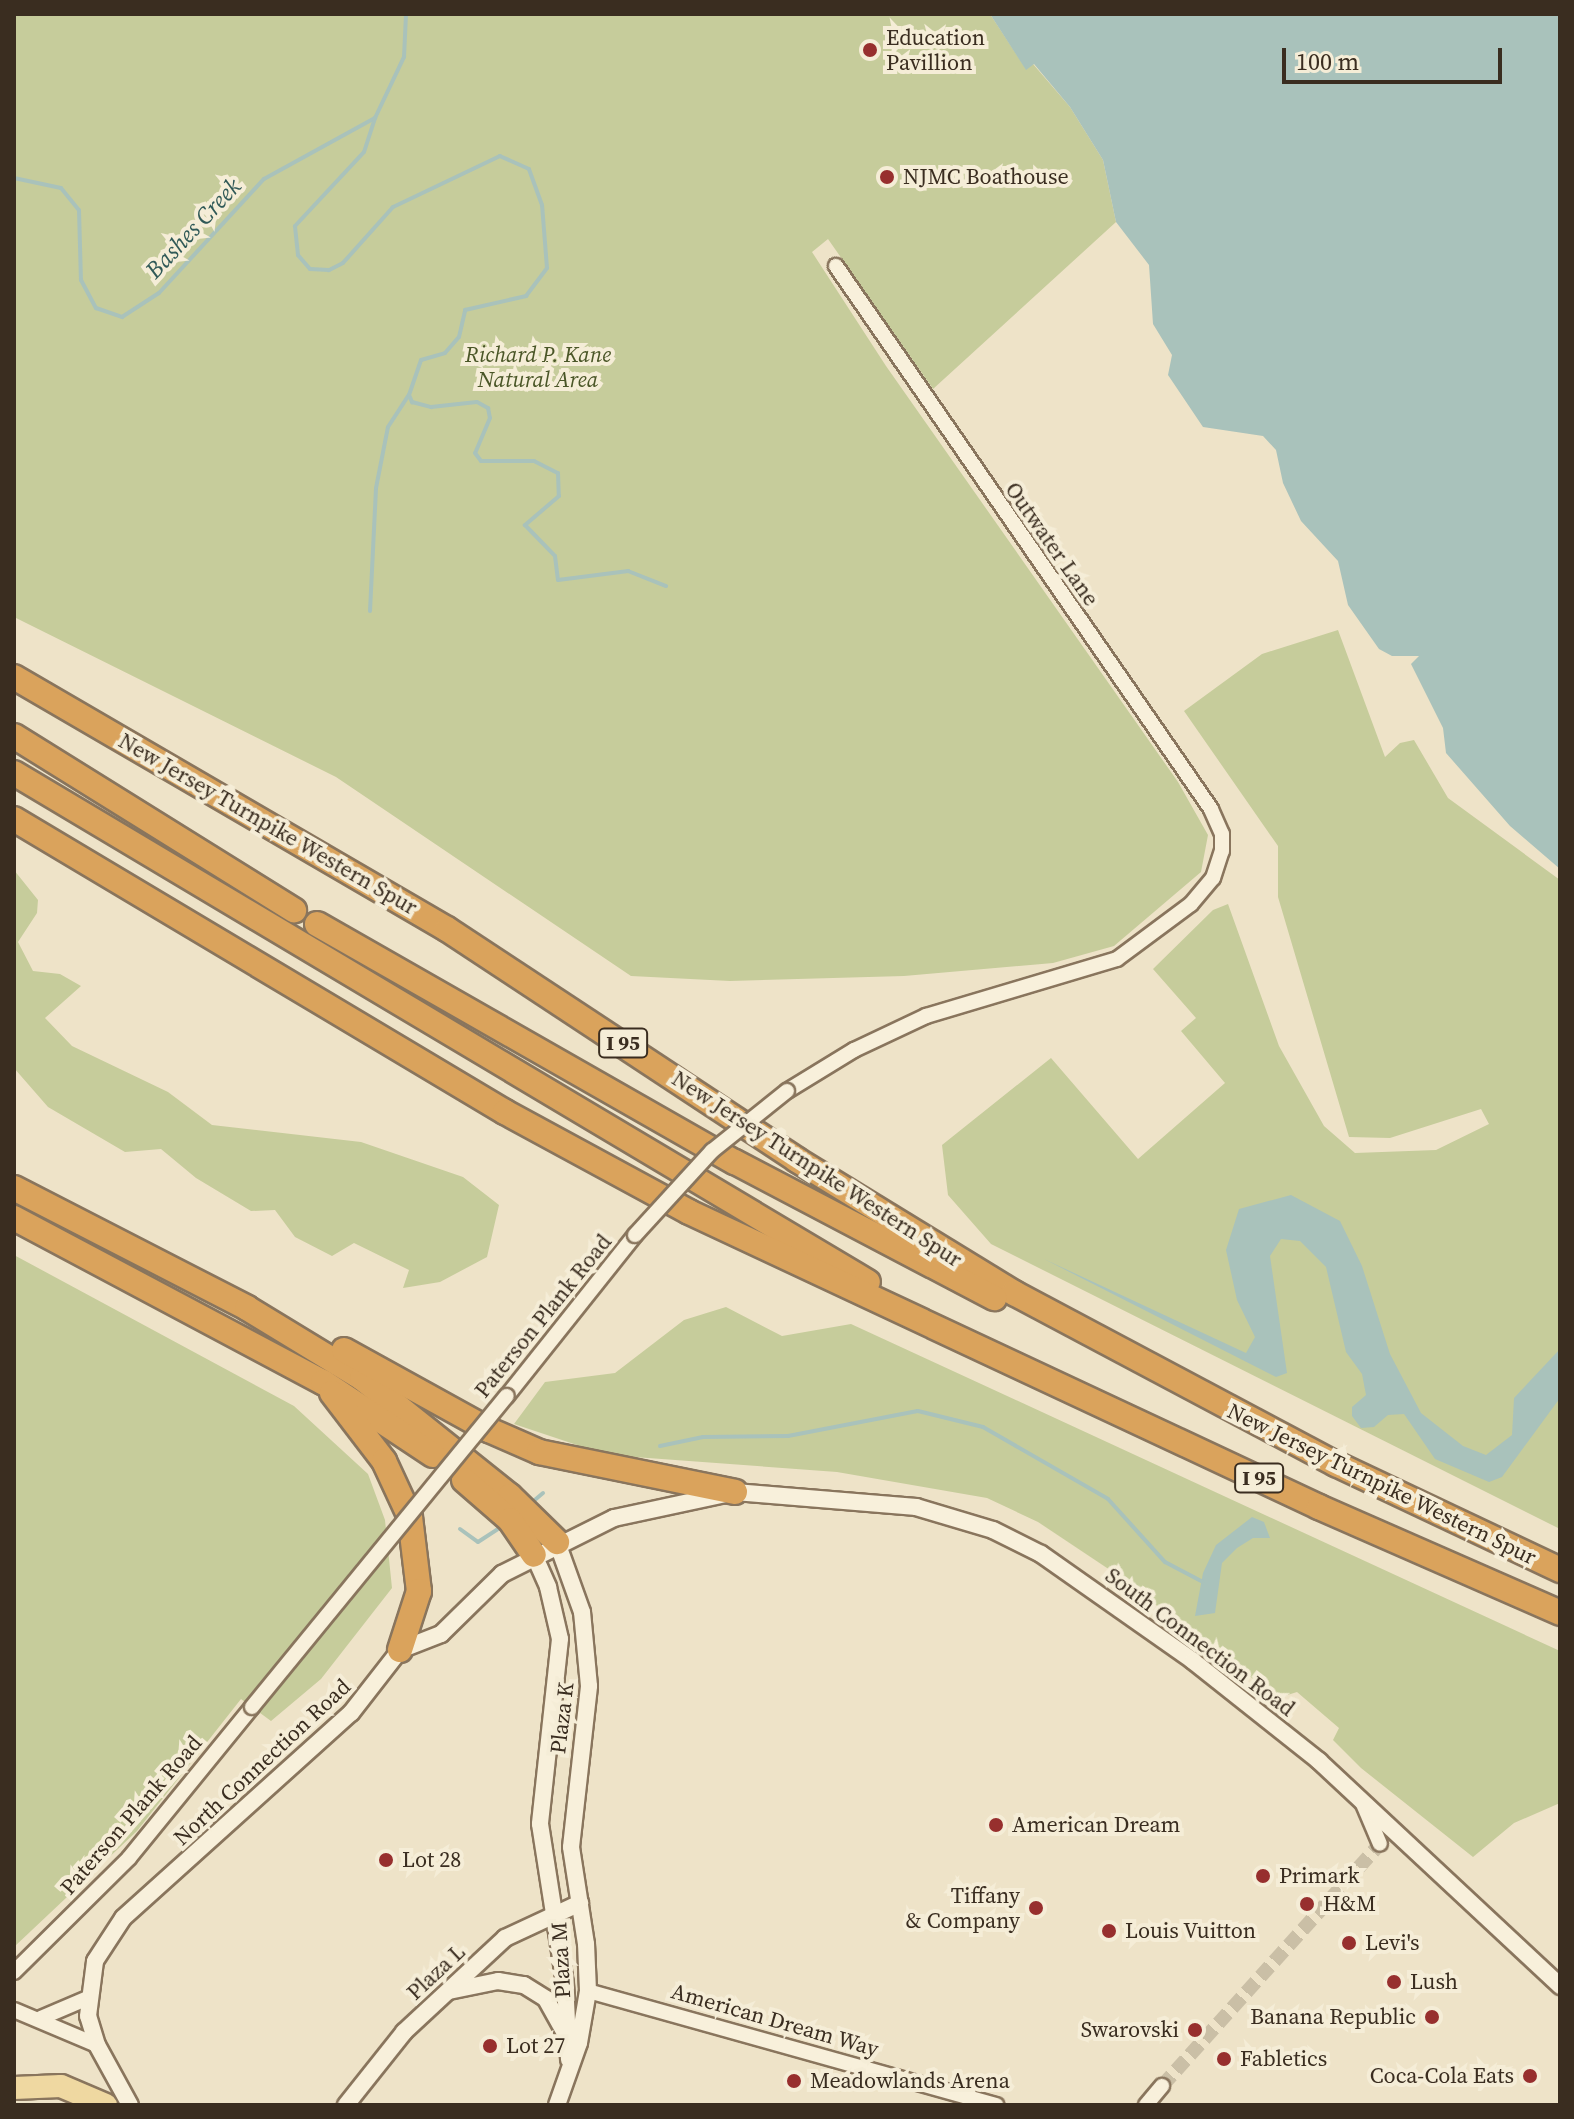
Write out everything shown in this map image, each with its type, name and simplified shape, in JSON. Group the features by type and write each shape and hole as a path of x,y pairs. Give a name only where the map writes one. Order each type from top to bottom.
{"highway":[{"name":"New Jersey Turnpike Western Spur","path":"14,677 447,929 797,1160 1089,1335 1377,1485 1560,1570"},
{"path":"14,736 294,910"},
{"path":"14,773 960,1339"},
{"name":"New Jersey Turnpike Western Spur","path":"14,819 556,1141 712,1223 1560,1613"},
{"path":"317,924 852,1226 1032,1318 1089,1335"},
{"path":"14,1188 247,1308 371,1384 528,1526 557,1542"},
{"path":"14,1218 323,1382 398,1428 504,1502"},
{"path":"247,1308 304,1328 520,1445 579,1462 735,1492"},
{"path":"323,1382 384,1461 410,1517 419,1591 400,1650"},
{"path":"528,1526 534,1555"}],"main road":[{"path":"14,2088 61,2086 106,2105"}],"street":[{"name":"Outwater Lane","path":"836,266 1211,809 1220,826 1222,851"},
{"name":"Paterson Plank Road","path":"14,1972 129,1858 635,1235 712,1151 787,1091 854,1050 926,1016 1117,959 1191,904 1213,878 1222,851"},
{"path":"400,1650 441,1634 491,1581 557,1542 631,1512 735,1492"},
{"name":"South Connection Road","path":"735,1492 901,1504 947,1514 1018,1541 1193,1661 1360,1795 1560,1986"},
{"name":"Plaza K","path":"557,1542 582,1612 588,1660 571,1847 580,1903"},
{"name":"Plaza K","path":"534,1555 560,1639 540,1824 555,1913"},
{"name":"North Connection Road","path":"130,2105 97,2045 88,1998 95,1961 113,1929 351,1713 400,1650"},
{"path":"1360,1795 1380,1844"},
{"name":"Plaza L","path":"346,2105 404,2032 505,1938 580,1903"},
{"name":"Plaza M","path":"557,2105 569,2060 579,2043 588,1991 580,1903"},
{"name":"Plaza M","path":"555,1913 565,1983 569,2060"},
{"path":"448,1991 498,1981 524,1985 554,2009 566,2038"},
{"name":"American Dream Way","path":"588,1991 996,2105"},
{"path":"40,2018 88,1998"},
{"path":"14,2010 40,2018 97,2045"},
{"path":"1146,2105 1162,2086"}],"green space":[{"name":"Richard P. Kane Natural Area","path":"14,14 990,14 1026,69 1033,64 1070,107 1103,160 1116,222 933,389 828,239 812,252 886,366 1178,782 1208,835 1201,872 1114,946 1053,963 904,976 730,981 631,976 336,777 14,617"},
{"path":"1338,630 1385,757 1400,743 1414,740 1448,798 1560,880 1560,1529 991,1244 948,1195 942,1145 1051,1058 1138,1159 1225,1083 1181,1031 1196,1018 1153,969 1213,910 1228,904 1279,1046 1324,1126 1355,1153 1436,1150 1489,1124 1481,1109 1390,1138 1349,1137 1278,897 1278,846 1184,711 1262,654"},
{"path":"14,870 38,900 37,913 18,942 33,971 60,974 81,986 45,1018 72,1046 168,1092 212,1125 361,1142 463,1177 499,1205 487,1257 440,1282 403,1288 409,1270 354,1243 332,1256 295,1237 275,1210 251,1211 196,1178 161,1149 125,1152 48,1107 14,1068"},
{"path":"14,1255 294,1406 368,1474 385,1520 392,1588 321,1679 271,1721 241,1699 137,1831 14,1947"},
{"path":"726,1307 782,1336 851,1324 1560,1651 1560,1803 1514,1823 1473,1857 1361,1768 1333,1740 1339,1728 1297,1692 1278,1698 1110,1570 1038,1522 987,1498 837,1472 607,1455 514,1424 545,1382 615,1373 684,1320"}],"water":[{"path":"990,14 1560,14 1560,869 1510,826 1446,753 1443,728 1411,664 1419,656 1392,656 1379,649 1348,605 1338,561 1301,521 1283,483 1276,450 1263,436 1203,427 1168,375 1172,355 1153,324 1149,265 1116,222 1103,160 1070,107 1034,64 1026,70"},
{"path":"1291,1195 1340,1221 1362,1266 1390,1354 1421,1413 1463,1446 1486,1455 1512,1435 1514,1398 1560,1349 1560,1398 1502,1477 1489,1482 1435,1459 1404,1414 1388,1415 1374,1427 1361,1428 1352,1416 1352,1407 1366,1395 1362,1374 1346,1352 1326,1267 1300,1241 1281,1239 1270,1256 1287,1373 1276,1377 1044,1259 1246,1353 1255,1337 1237,1300 1226,1250 1239,1209"},
{"path":"1252,1517 1264,1522 1270,1538 1253,1538 1222,1563 1215,1613 1195,1616 1203,1573 1216,1545"}],"waterway":[{"name":"Bashes Creek","path":"14,178 61,188 79,210 81,280 96,308 122,317 159,293 264,179 375,118 404,57 406,14"},
{"path":"370,611 376,488 388,427 409,395 421,360 445,353 459,337 465,310 526,296 547,268 542,205 529,169 500,156 393,207 343,263 329,270 310,269 298,255 295,226 364,152 375,118"},
{"path":"409,395 412,402 431,407 477,402 488,408 490,418 475,453 481,461 534,461 558,473 559,496 525,525 555,556 558,580 628,571 666,586"},
{"path":"660,1446 703,1437 788,1436 918,1411 983,1427 1108,1499 1165,1562 1203,1582"},
{"path":"530,1504 543,1493"},
{"path":"460,1529 478,1542 504,1525"}],"tunnel":[{"path":"1162,2086 1380,1844"}],"place":[{"name":"Education Pavillion","path":"870,50"},
{"name":"NJMC Boathouse","path":"887,177"},
{"name":"American Dream","path":"996,1825"},
{"name":"Lot 28","path":"386,1860"},
{"name":"Primark","path":"1263,1876"},
{"name":"H&M","path":"1307,1904"},
{"name":"Tiffany & Company","path":"1036,1908"},
{"name":"Louis Vuitton","path":"1109,1931"},
{"name":"Levi's","path":"1349,1943"},
{"name":"Lush","path":"1394,1982"},
{"name":"Banana Republic","path":"1432,2017"},
{"name":"Swarovski","path":"1195,2030"},
{"name":"Lot 27","path":"490,2046"},
{"name":"Fabletics","path":"1224,2059"},
{"name":"Coca-Cola Eats","path":"1530,2076"},
{"name":"Meadowlands Arena","path":"794,2081"}]}
